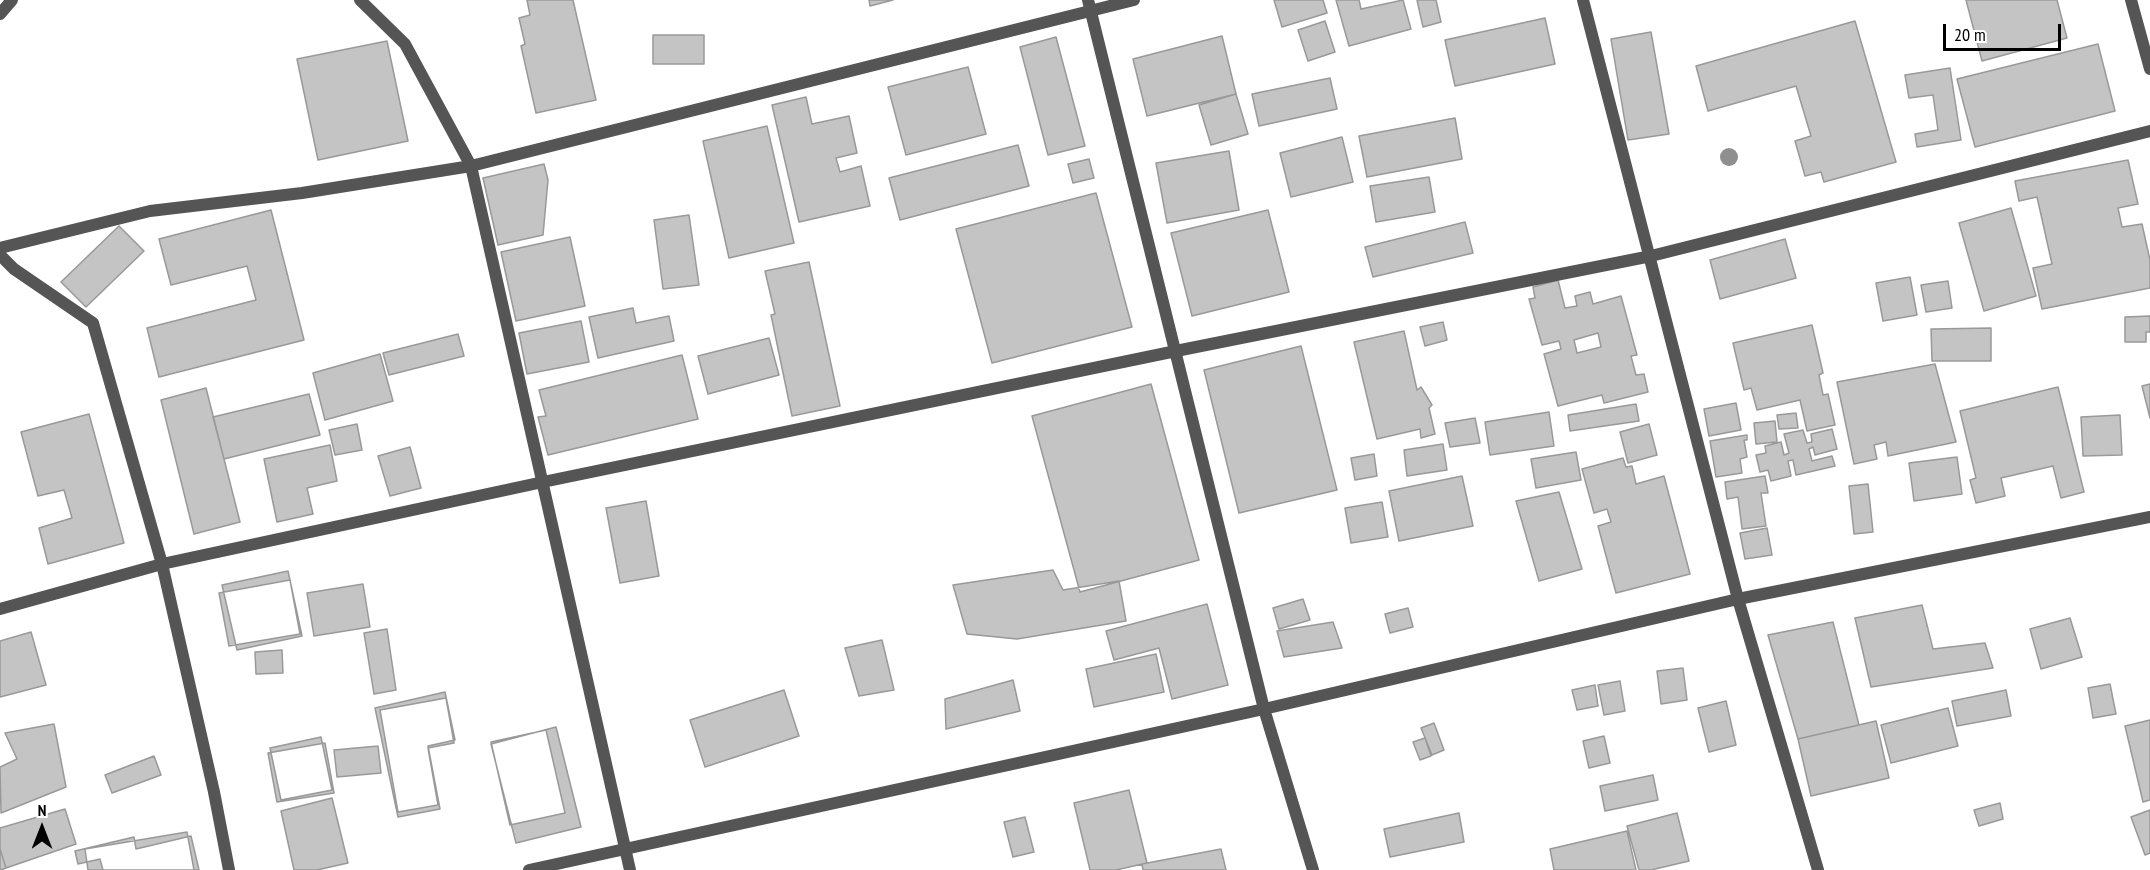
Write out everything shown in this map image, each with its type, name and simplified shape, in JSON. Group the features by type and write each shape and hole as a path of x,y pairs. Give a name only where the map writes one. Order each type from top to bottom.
{"street":[{"path":"0,14 12,0"},
{"path":"360,0 405,44 471,166 630,870"},
{"path":"0,248 150,211 302,193 471,166 1090,5 1134,0"},
{"path":"1583,0 1738,598 1818,870"},
{"path":"2130,0 2150,69"},
{"path":"1090,5 1264,709 1313,870"},
{"path":"0,609 162,564 543,482 1176,351 1651,256 2150,131"},
{"path":"0,255 14,269 93,323 162,564 214,792 229,870"},
{"path":"529,870 1264,709 1738,598 2150,517"}],"building":[{"path":"527,0 573,0 596,100 536,113 521,46 525,44 519,18 530,15"},
{"path":"869,0 893,0 870,6"},
{"path":"1274,0 1323,0 1327,13 1282,27"},
{"path":"1336,0 1359,0 1361,9 1403,0 1411,29 1349,46"},
{"path":"1417,0 1436,0 1441,22 1423,27"},
{"path":"1966,0 2057,0 2067,38 1982,61"},
{"path":"1545,18 1555,64 1455,86 1445,40"},
{"path":"1325,21 1335,52 1308,61 1298,30"},
{"path":"1855,21 1896,162 1824,182 1821,172 1805,176 1795,141 1811,136 1796,86 1708,111 1696,66"},
{"path":"1651,32 1669,134 1628,140 1611,39"},
{"path":"653,35 704,35 704,64 653,64"},
{"path":"1222,36 1236,94 1147,116 1133,59"},
{"path":"1056,37 1085,146 1048,155 1020,47"},
{"path":"387,41 408,141 318,160 297,59"},
{"path":"2098,44 2115,111 1975,147 1957,79"},
{"path":"968,67 986,134 906,155 888,87"},
{"path":"1950,68 1961,140 1917,147 1915,134 1938,130 1933,95 1909,98 1905,75"},
{"path":"1330,78 1337,109 1259,126 1252,94"},
{"path":"1236,94 1248,134 1211,145 1199,105"},
{"path":"806,97 812,124 849,116 857,153 836,158 840,172 861,166 870,206 799,222 772,105"},
{"path":"1455,118 1462,159 1367,177 1359,136"},
{"path":"767,126 794,243 729,258 703,141"},
{"path":"1342,137 1353,182 1291,197 1280,153"},
{"path":"1018,145 1029,186 900,220 889,178"},
{"path":"1229,151 1239,210 1167,223 1156,163"},
{"path":"1089,159 1094,178 1073,183 1068,164"},
{"path":"2128,160 2138,204 2118,208 2122,227 2142,224 2150,260 2150,288 2042,309 2033,268 2052,264 2037,197 2019,201 2015,181"},
{"path":"544,164 548,180 543,235 498,245 483,178"},
{"path":"1429,177 1435,212 1376,222 1370,186"},
{"path":"1096,193 1132,327 992,363 956,229"},
{"path":"2011,208 2036,296 1984,311 1959,223"},
{"path":"271,210 304,340 159,377 147,328 256,300 247,266 171,285 159,239"},
{"path":"1268,210 1289,292 1192,316 1171,233"},
{"path":"689,215 699,285 663,289 654,220"},
{"path":"1465,222 1473,253 1373,277 1365,247"},
{"path":"119,226 144,251 86,307 61,282"},
{"path":"570,237 585,306 516,321 501,252"},
{"path":"1785,239 1796,278 1720,299 1710,260"},
{"path":"809,262 840,406 792,416 771,315 775,314 765,271"},
{"path":"1910,277 1917,315 1883,321 1876,283"},
{"path":"1558,280 1565,308 1577,306 1575,296 1590,292 1593,304 1621,296 1637,355 1631,356 1636,375 1644,374 1648,392 1604,403 1602,395 1558,406 1544,354 1561,349 1559,341 1542,345 1529,299 1535,298 1533,287","holes":["1598,333 1601,347 1577,353 1574,340"]},
{"path":"1948,281 1952,308 1926,312 1921,285"},
{"path":"633,308 636,323 669,316 674,341 598,358 589,317"},
{"path":"2150,316 2150,332 2146,332 2146,342 2125,342 2125,317"},
{"path":"581,321 589,362 527,374 519,333"},
{"path":"1443,322 1447,340 1425,346 1420,327"},
{"path":"1812,325 1823,373 1819,375 1823,395 1828,394 1835,425 1807,431 1800,400 1757,410 1751,388 1744,390 1733,343"},
{"path":"1991,328 1991,361 1932,361 1931,329"},
{"path":"1404,331 1417,390 1421,387 1432,405 1429,408 1435,434 1421,438 1420,429 1377,439 1354,342"},
{"path":"458,334 464,356 389,375 383,353"},
{"path":"769,338 779,375 708,394 698,356"},
{"path":"1301,346 1337,490 1239,513 1204,370"},
{"path":"380,354 393,401 325,420 313,373"},
{"path":"682,355 698,419 548,455 538,417 546,416 539,390"},
{"path":"1935,364 1956,442 1888,456 1886,442 1874,445 1877,459 1854,464 1837,382"},
{"path":"1151,384 1199,560 1080,592 1032,416"},
{"path":"2150,384 2150,418 2142,386"},
{"path":"2058,387 2084,492 2061,498 2053,466 2001,478 2005,496 1976,503 1970,480 1976,478 1960,411"},
{"path":"206,388 240,522 194,534 161,400"},
{"path":"309,394 320,435 224,459 213,417"},
{"path":"1736,403 1741,430 1709,436 1704,409"},
{"path":"1636,404 1639,421 1570,431 1568,415"},
{"path":"1549,412 1554,446 1490,455 1485,422"},
{"path":"1796,413 1798,428 1779,429 1777,415"},
{"path":"89,414 124,543 48,564 39,528 72,518 64,490 38,496 21,432"},
{"path":"2120,415 2122,455 2083,456 2081,417"},
{"path":"1475,418 1480,443 1450,447 1445,423"},
{"path":"1775,421 1777,442 1756,444 1754,423"},
{"path":"357,424 362,450 335,455 329,430"},
{"path":"1649,424 1657,455 1628,463 1620,432"},
{"path":"1832,429 1837,449 1815,455 1813,447 1809,449 1812,461 1832,456 1835,466 1796,475 1793,460 1788,461 1791,476 1771,481 1768,470 1760,472 1756,455 1766,453 1765,446 1781,442 1784,455 1789,453 1784,434 1803,430 1807,443 1812,442 1811,434"},
{"path":"1747,435 1747,440 1744,440 1747,457 1740,459 1742,473 1716,477 1710,441"},
{"path":"1443,444 1447,470 1407,476 1404,450"},
{"path":"330,445 337,481 307,488 313,514 277,522 264,459"},
{"path":"410,447 421,488 390,496 378,456"},
{"path":"1576,452 1581,480 1536,488 1531,459"},
{"path":"1374,454 1377,476 1355,480 1351,458"},
{"path":"1957,457 1962,494 1914,501 1909,463"},
{"path":"1623,458 1626,467 1632,466 1636,484 1664,476 1690,574 1616,593 1598,526 1611,522 1607,509 1594,513 1582,469"},
{"path":"1462,476 1473,526 1399,541 1389,491"},
{"path":"1765,476 1768,493 1761,493 1766,526 1742,529 1738,497 1727,499 1725,482"},
{"path":"1868,484 1873,532 1854,534 1849,486"},
{"path":"1559,492 1582,569 1539,581 1516,501"},
{"path":"646,501 659,576 620,583 606,508"},
{"path":"1382,502 1388,537 1351,543 1345,508"},
{"path":"1767,528 1772,555 1745,559 1740,533"},
{"path":"1053,570 1063,590 1119,581 1126,621 1017,639 967,634 953,585"},
{"path":"288,571 302,636 237,650 222,585"},
{"path":"290,580 300,634 229,646 219,593"},
{"path":"363,584 370,627 314,636 307,593"},
{"path":"1303,599 1310,620 1279,629 1273,608"},
{"path":"1207,604 1228,685 1172,699 1159,648 1114,660 1106,631"},
{"path":"1922,605 1933,649 1985,643 1993,668 1871,687 1855,618"},
{"path":"1408,608 1413,627 1390,633 1385,614"},
{"path":"2070,618 2082,657 2041,669 2030,629"},
{"path":"1333,622 1342,648 1284,657 1277,631"},
{"path":"1833,622 1859,725 1798,739 1768,635"},
{"path":"387,629 396,690 374,694 364,633"},
{"path":"31,632 46,685 0,697 0,641"},
{"path":"882,640 894,690 859,696 845,648"},
{"path":"282,650 283,673 256,674 255,652"},
{"path":"1156,654 1164,692 1094,707 1086,669"},
{"path":"1683,668 1687,700 1661,704 1657,671"},
{"path":"1013,680 1020,711 946,729 945,699"},
{"path":"1620,681 1625,711 1604,715 1598,685"},
{"path":"2110,684 2116,714 2093,718 2088,688"},
{"path":"1595,685 1598,706 1577,710 1572,690"},
{"path":"784,690 799,736 705,767 690,720"},
{"path":"2006,690 2011,716 1957,726 1952,701"},
{"path":"445,692 455,740 428,746 440,809 398,817 375,708"},
{"path":"446,698 454,743 428,748 438,805 398,812 380,710"},
{"path":"1726,701 1736,745 1709,752 1698,708"},
{"path":"1948,708 1958,746 1891,763 1881,725"},
{"path":"2150,720 2150,800 2143,802 2125,726"},
{"path":"1876,721 1889,778 1811,796 1798,739"},
{"path":"1434,723 1444,750 1432,755 1421,728"},
{"path":"54,724 66,787 1,813 0,767 17,759 5,733"},
{"path":"556,727 581,827 516,843 491,744"},
{"path":"546,730 565,813 510,825 491,742"},
{"path":"1604,736 1610,763 1589,768 1583,741"},
{"path":"321,737 332,790 281,800 270,748"},
{"path":"1425,738 1431,756 1420,760 1413,742"},
{"path":"325,743 334,793 277,802 268,753"},
{"path":"378,746 381,773 337,777 334,750"},
{"path":"154,756 161,775 112,793 105,775"},
{"path":"1653,775 1658,800 1605,811 1600,786"},
{"path":"1129,790 1147,863 1116,870 1090,870 1074,803"},
{"path":"332,798 348,863 317,870 294,870 281,811"},
{"path":"2000,803 2003,819 1979,826 1974,810"},
{"path":"65,809 76,844 6,868 0,849 0,828"},
{"path":"2150,810 2150,853 2145,855 2131,817"},
{"path":"1459,813 1464,842 1390,857 1384,829"},
{"path":"1677,813 1689,861 1651,870 1639,870 1627,826"},
{"path":"1025,817 1034,852 1013,857 1004,822"},
{"path":"1627,831 1636,870 1554,870 1550,849"},
{"path":"187,832 194,870 88,870 85,849"},
{"path":"191,836 199,870 103,870 100,859 78,864 75,851 134,837 136,849"},
{"path":"0,849 6,868 1,870 0,870"},
{"path":"1221,849 1226,870 1143,870 1142,864"}]}
